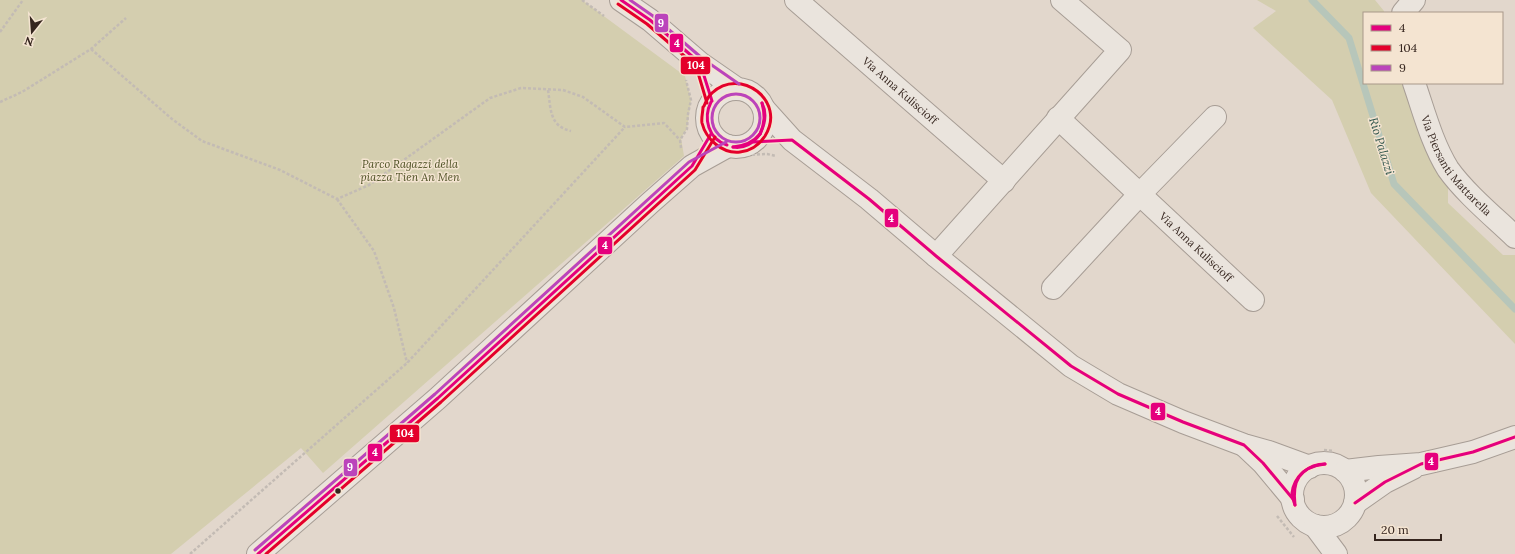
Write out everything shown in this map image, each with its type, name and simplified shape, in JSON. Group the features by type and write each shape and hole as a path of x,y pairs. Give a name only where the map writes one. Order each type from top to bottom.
{"street":[{"path":"621,0 650,20 692,70 702,100 708,108 708,126 720,140 737,147 746,146 753,142 764,128 766,119 765,110"},
{"name":"Via Anna Kuliscioff","path":"796,0 1004,181"},
{"path":"936,256 1120,50 1062,0"},
{"path":"1404,12 1414,0"},
{"path":"692,70 736,88 744,89 757,97 765,110 792,140 869,199 936,256 1071,366 1118,394 1183,422 1244,445 1269,452 1315,458 1319,464 1337,466 1343,462 1379,467 1422,464 1473,452 1515,437"},
{"name":"Via Piersanti Mattarella","path":"1414,84 1431,134 1448,168 1458,182 1515,237"},
{"path":"702,100 736,88"},
{"path":"1053,288 1214,117"},
{"name":"Via Anna Kuliscioff","path":"1058,118 1253,300"},
{"path":"258,554 438,398 720,140"},
{"path":"753,142 792,140"},
{"path":"1244,445 1263,463 1292,499 1300,516 1311,524 1336,554"},
{"path":"1292,499 1296,480 1315,458"},
{"path":"1311,524 1328,526 1341,522 1350,514 1355,503 1355,486 1343,462"},
{"path":"1355,503 1385,482 1422,464"},
{"path":"1340,554 1339,537 1341,522"},
{"path":"1311,524 1315,554"}],"path":[{"path":"0,32 23,0"},
{"path":"582,0 606,18"},
{"path":"0,102 22,92 91,49 126,18"},
{"path":"91,49 172,119 202,141 280,170 337,199 374,251 394,308 407,363"},
{"path":"692,70 702,100"},
{"path":"337,199 369,185 490,98 521,88 563,90 583,97 625,127 664,123 680,140"},
{"path":"548,90 551,114 554,122 563,129 571,132"},
{"path":"190,554 407,363 625,127"},
{"path":"1315,458 1343,462"}],"green space":[{"name":"Parco Ragazzi della piazza Tien An Men","path":"0,0 582,0 685,76 691,100 687,129 681,138 684,156 323,473 301,448 171,554 0,554"},
{"path":"1257,0 1375,0 1384,11 1363,12 1363,84 1403,84 1435,169 1448,187 1448,203 1503,255 1515,255 1515,344 1371,193 1332,100 1253,28 1276,11"}],"waterway":[{"name":"Rio Palazzi","path":"1312,0 1349,38 1363,83"},
{"name":"Rio Palazzi","path":"1363,84 1394,184 1515,309"}],"transit line":[{"name":"4","path":"621,0 650,20 700,63 712,101"},
{"name":"9","path":"630,0 653,16 703,59 739,84"},
{"name":"104","path":"618,4 647,24 696,66 707,103"},
{"name":"104","path":"703,107 702,123 707,135 711,140 727,151 740,152 754,147 765,136 770,123 770,111 765,100 757,91 747,86 735,83 723,86 711,94 704,106"},
{"name":"9","path":"731,94 741,94 750,98 756,104 760,113 760,118 760,123 756,132 750,138 741,142 731,142 722,138 716,132 712,123 712,113 716,104 722,98 731,94"},
{"name":"4","path":"711,102 707,115 711,133 715,138 727,145"},
{"name":"4","path":"760,134 764,119 762,103"},
{"name":"4","path":"760,134 765,118 762,103"},
{"name":"4","path":"258,554 438,398 692,166 711,134"},
{"name":"4","path":"733,147 748,145 760,134"},
{"name":"4","path":"733,147 748,144 760,134"},
{"name":"104","path":"266,554 441,402 695,170 715,137"},
{"name":"4","path":"753,142 792,140 869,199 936,256 1071,366 1118,394 1183,422 1244,445 1263,463 1293,499"},
{"name":"9","path":"255,550 435,394 689,162 726,142"},
{"name":"4","path":"1355,503 1385,482 1421,464 1473,452 1515,437"},
{"name":"4","path":"1295,505 1292,493 1293,487 1299,476 1313,466 1325,464"},
{"name":"4","path":"1295,505 1294,496 1296,482 1299,477 1309,468 1325,464"}]}
